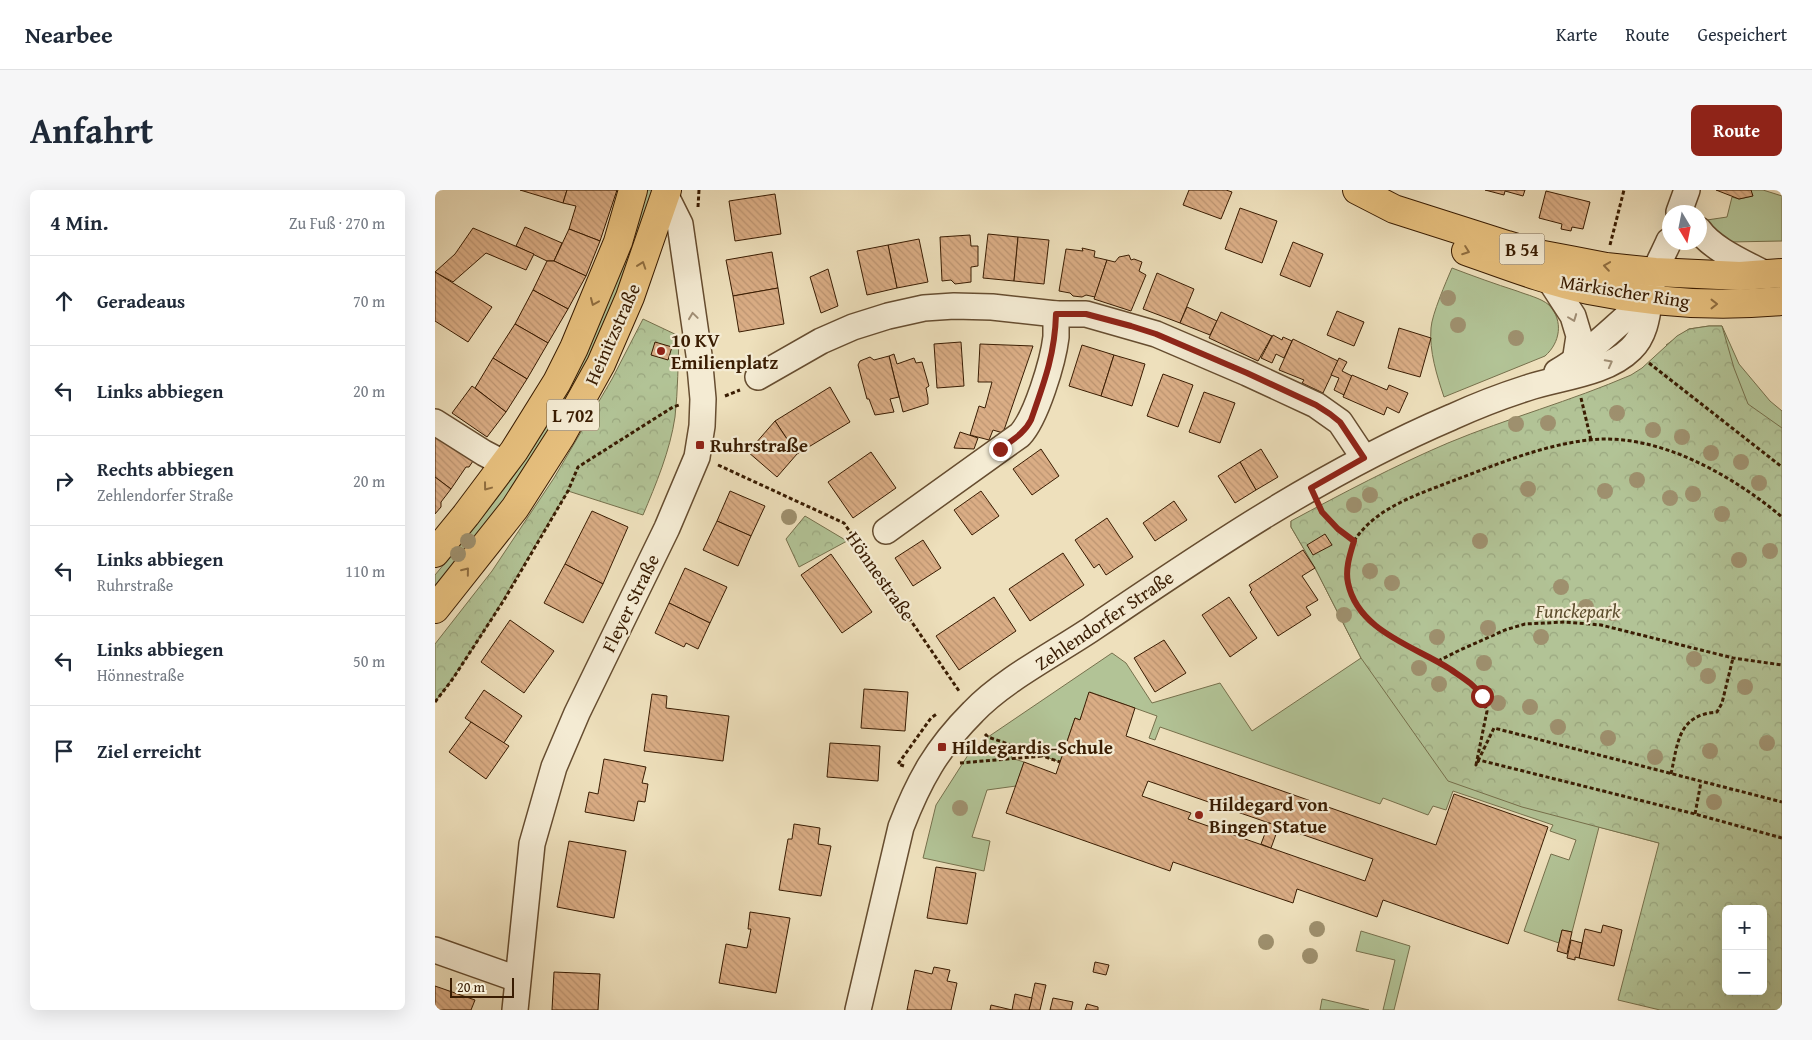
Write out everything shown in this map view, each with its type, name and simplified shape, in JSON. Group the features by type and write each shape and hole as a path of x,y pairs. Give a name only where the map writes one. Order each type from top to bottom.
{"main road":[{"name":"Heinitzstraße","path":"435,553 505,464 557,382 574,348 618,242 633,190"},
{"name":"Märkischer Ring","path":"1357,190 1394,209 1438,241 1549,279 1588,290 1648,299 1711,304 1782,301"},
{"name":"Heinitzstraße","path":"435,609 515,508 561,436 601,364 630,297 666,193"},
{"name":"Märkischer Ring","path":"1394,209 1538,254 1605,266 1655,272 1740,276 1773,274"}],"street":[{"name":"Fleyer Straße","path":"515,1010 532,844 554,768 577,713 667,528 697,457 703,426 703,399 699,355 680,224 666,193"},
{"path":"1707,238 1717,246 1773,274"},
{"name":"Zehlendorfer Straße","path":"1529,387 1575,376 1608,364 1631,349 1645,329 1648,299 1655,272 1665,250"},
{"path":"1549,279 1573,316 1579,336 1575,362"},
{"name":"Zehlendorfer Straße","path":"858,1010 901,827 911,800 931,762 974,710 1016,678 1206,551 1311,488 1364,458 1451,417 1529,387 1575,362 1648,299"},
{"path":"758,377 821,341 853,327 888,316 924,308 954,306 992,307 1056,314 1086,314 1131,326 1165,338 1316,405 1340,422 1364,458"},
{"name":"Hönnestraße","path":"886,531 1020,435 1027,428 1053,353 1056,336 1056,314"},
{"path":"435,422 505,464"},
{"path":"435,950 517,979"}],"path":[{"path":"1608,253 1624,190"},
{"path":"1631,349 1782,467"},
{"path":"435,702 453,680 504,600 568,491 578,467 673,407 731,394 758,377"},
{"path":"1585,412 1591,440"},
{"path":"1476,765 1487,711 1482,696 1469,681 1383,631 1362,614 1353,598 1347,582 1348,565 1354,541 1373,518 1397,504 1435,488 1507,462 1544,449 1591,440 1625,441 1690,458 1743,489 1782,517"},
{"name":"Hönnestraße","path":"722,466 844,523 959,691"},
{"path":"1311,488 1322,512 1338,529 1354,541"},
{"path":"1438,662 1460,650 1512,628 1525,624 1565,622 1601,625 1733,658 1782,665"},
{"path":"1671,774 1682,730 1691,719 1705,712 1717,712 1722,703 1733,658"},
{"path":"1476,765 1494,728 1782,802"},
{"path":"985,734 988,737 1060,762"},
{"path":"954,759 962,764 1043,756"},
{"path":"1476,765 1479,760 1695,814 1782,838"},
{"path":"1695,814 1701,782"}],"green space":[{"path":"644,190 652,190 637,237 631,235"},
{"path":"1751,190 1763,190 1782,196 1782,241 1730,242 1715,234 1707,220 1727,217 1732,197 1739,199 1752,196"},
{"path":"625,251 632,253 610,310 594,348 553,428 521,475 435,589 435,575 518,469 561,402 588,347"},
{"path":"1452,268 1546,303 1554,311 1557,318 1558,332 1554,345 1545,356 1444,397 1432,354 1431,328"},
{"path":"643,319 679,336 677,397 673,430 662,467 643,515 568,491 488,625 435,702 435,644 492,571 554,478 612,379"},
{"path":"1722,326 1739,364 1770,401 1782,411 1782,459 1666,345 1689,329"},
{"name":"Funckepark","path":"1722,326 1734,368 1748,404 1782,428 1782,1010 1660,1010 1618,1000 1659,843 1522,807 1448,781 1361,658 1315,568 1291,527 1291,521 1369,480 1448,443 1631,375 1642,368 1677,336 1689,329"},
{"path":"805,516 847,541 799,567 786,539"},
{"path":"1291,521 1782,891 1659,843 1599,827 1572,932 1562,930 1559,943 1524,931 1551,854 1569,860 1576,840 1550,831 1553,825 1453,791 1446,810 1433,806 1428,815 1383,798 1380,804 1160,727 1155,740 1149,738 1157,716 1090,692 1080,720 1075,718 1060,762 1016,746 1011,758 1024,762 1016,786 987,790 972,837 990,841 984,871 923,858 936,805 968,755 988,737 1112,653 1126,663 1152,703 1220,683 1252,731 1361,658 1315,568 1291,527"},
{"path":"1361,931 1410,946 1394,1010 1383,1010 1395,960 1356,951"},
{"path":"1322,999 1369,1010 1320,1010"}],"building":[{"path":"520,190 567,190 563,203"},
{"path":"567,190 617,190 600,241 569,229 576,206 563,203"},
{"path":"1189,190 1226,190 1232,192 1221,219 1183,205"},
{"path":"1485,190 1525,190 1523,196 1505,191 1504,195"},
{"path":"1716,190 1751,190 1753,196 1739,199"},
{"path":"1546,191 1590,202 1583,229 1572,227 1571,231 1561,229 1562,224 1539,218"},
{"path":"775,194 781,234 735,241 729,201"},
{"path":"1240,208 1277,221 1262,263 1225,249"},
{"path":"525,227 562,243 554,261 547,261 516,246"},
{"path":"473,228 534,254 526,270 486,253 453,282 435,272 455,254"},
{"path":"569,229 600,241 586,276 554,261"},
{"path":"988,234 1018,237 1014,281 983,278"},
{"path":"970,235 971,246 978,246 978,266 971,267 971,282 955,284 951,280 942,281 940,237"},
{"path":"1018,237 1049,240 1044,284 1014,281"},
{"path":"919,239 928,282 897,288 888,245"},
{"path":"1293,242 1323,254 1310,287 1280,275"},
{"path":"888,245 897,288 867,295 857,251"},
{"path":"1082,248 1095,251 1094,257 1107,260 1095,297 1086,295 1082,297 1073,296 1070,293 1059,291 1066,249 1083,251"},
{"path":"772,252 778,288 733,296 726,260"},
{"path":"1129,255 1131,260 1134,259 1142,262 1139,271 1146,275 1131,311 1094,299 1107,260 1115,262 1119,257"},
{"path":"547,261 554,261 586,276 568,309 533,290"},
{"path":"828,269 838,306 821,313 810,277"},
{"path":"435,272 492,307 468,342 435,321"},
{"path":"1157,273 1194,289 1180,323 1143,309"},
{"path":"778,288 784,324 739,332 733,296"},
{"path":"533,290 568,309 548,343 515,324"},
{"path":"1187,307 1217,321 1210,335 1180,323"},
{"path":"1337,311 1364,322 1354,346 1327,335"},
{"path":"1221,312 1272,336 1258,361 1209,338"},
{"path":"515,324 548,343 527,379 493,358"},
{"path":"1399,328 1431,338 1420,377 1388,368"},
{"path":"1273,335 1282,340 1283,337 1292,341 1284,358 1276,354 1272,363 1261,358"},
{"path":"1293,339 1338,361 1323,393 1302,383 1304,380 1279,370"},
{"name":"10 KV Emilienplatz","path":"655,342 672,347 668,360 651,355"},
{"path":"961,342 964,386 937,388 934,344"},
{"path":"980,344 1033,346 1003,433 993,430 989,440 970,435 979,406 985,408 992,382 978,382"},
{"path":"1082,345 1114,355 1101,396 1069,386"},
{"path":"894,354 897,364 914,358 916,363 922,362 929,386 926,388 928,404 903,412 889,356"},
{"path":"1114,355 1145,364 1132,406 1101,396"},
{"path":"889,356 899,397 890,399 894,412 875,415 869,399 867,399 858,365 860,361 870,357 874,360"},
{"path":"493,358 527,379 506,412 475,388"},
{"path":"1339,358 1347,362 1342,371 1352,376 1344,395 1334,390 1339,378 1331,375"},
{"path":"1163,374 1193,385 1178,427 1147,416"},
{"path":"1352,375 1387,390 1389,385 1408,393 1399,413 1387,407 1384,415 1343,397"},
{"path":"472,386 506,412 487,437 452,413"},
{"path":"830,387 850,422 797,454 775,421"},
{"path":"1204,392 1235,403 1220,443 1189,432"},
{"path":"775,421 797,454 777,477 748,452"},
{"path":"435,425 473,456 473,461 469,467 466,467 451,489 435,477"},
{"path":"960,432 978,438 974,449 954,448"},
{"path":"1041,449 1059,476 1032,495 1013,469"},
{"path":"1261,449 1278,477 1256,490 1240,462"},
{"path":"871,452 896,488 853,518 828,482"},
{"path":"1240,462 1256,490 1235,503 1218,476"},
{"path":"435,477 451,489 435,514"},
{"path":"730,491 765,506 751,536 717,521"},
{"path":"981,491 999,516 972,535 954,510"},
{"path":"1174,501 1187,520 1155,541 1143,523"},
{"path":"592,511 628,527 603,584 565,564"},
{"path":"1107,518 1133,557 1106,575 1099,564 1094,568 1075,540"},
{"path":"717,521 751,536 738,566 703,550"},
{"path":"1325,534 1332,545 1313,555 1307,545"},
{"path":"923,540 941,568 913,586 895,558"},
{"path":"1303,550 1315,568 1302,576 1318,600 1306,607 1311,615 1278,636 1250,592 1252,590 1249,585"},
{"path":"1063,553 1084,585 1030,621 1009,589"},
{"path":"831,554 872,612 842,633 801,575"},
{"path":"565,564 603,584 583,623 544,603"},
{"path":"685,568 727,587 710,623 669,603"},
{"path":"994,597 1016,631 959,670 936,636"},
{"path":"1229,597 1257,638 1230,657 1202,615"},
{"path":"669,603 710,623 698,649 686,643 684,647 655,633"},
{"path":"510,620 554,651 524,693 481,662"},
{"path":"1164,640 1186,673 1155,692 1134,658"},
{"path":"864,689 908,692 905,731 861,728"},
{"path":"484,690 522,716 503,744 465,718"},
{"path":"1089,692 1135,708 1126,736 1436,845 1454,794 1548,827 1508,944 1383,900 1377,917 1297,889 1293,903 1173,862 1170,871 1006,813 1024,762 1056,774 1075,718 1080,720","holes":["1148,781 1373,859 1365,881 1188,819 1191,813 1142,796"]},
{"path":"652,694 667,696 666,708 729,716 723,761 644,751"},
{"path":"471,722 509,746 486,779 449,752"},
{"path":"830,743 880,746 878,781 827,777"},
{"path":"604,759 646,767 642,783 648,784 645,802 638,801 634,821 585,812 589,792 598,794"},
{"path":"1269,823 1279,826 1271,848 1261,844"},
{"path":"794,824 820,828 818,844 831,846 821,896 779,890 788,839 792,839"},
{"path":"569,841 626,851 614,918 557,907"},
{"path":"936,867 976,873 967,924 927,918"},
{"path":"750,912 790,918 776,993 719,983 726,944 747,948 751,929 748,929"},
{"path":"1603,925 1622,930 1614,966 1579,958 1585,929 1601,933"},
{"path":"1562,930 1572,932 1567,954 1557,951"},
{"path":"1571,940 1582,943 1579,958 1575,957 1575,960 1567,958"},
{"path":"1095,962 1109,965 1106,975 1093,972"},
{"path":"934,967 950,970 947,981 957,983 951,1010 907,1010 915,970 932,974"},
{"path":"554,972 600,974 598,1010 552,1010"},
{"path":"1035,983 1046,985 1040,1010 1029,1010"},
{"path":"435,986 475,1000 471,1010 435,1010"},
{"path":"1015,994 1032,998 1029,1010 1012,1010"},
{"path":"1053,998 1073,1002 1071,1010 1050,1010"},
{"path":"1087,1004 1098,1007 1098,1010 1085,1010"},
{"path":"991,1005 1012,1010 990,1010"}],"place":[{"name":"10 KV Emilienplatz","path":"661,351"},
{"name":"Ruhrstraße","path":"700,445"},
{"name":"Hildegardis-Schule","path":"942,747"},
{"name":"Hildegard von Bingen Statue","path":"1199,815"}],"route":[{"path":"1000,449 1020,435 1027,428 1031,420 1053,353 1056,336 1056,314 1086,314 1156,334 1316,405 1340,422 1364,458 1311,488 1322,512 1338,529 1354,541 1348,565 1347,582 1362,614 1383,631 1469,681 1482,696"}]}
